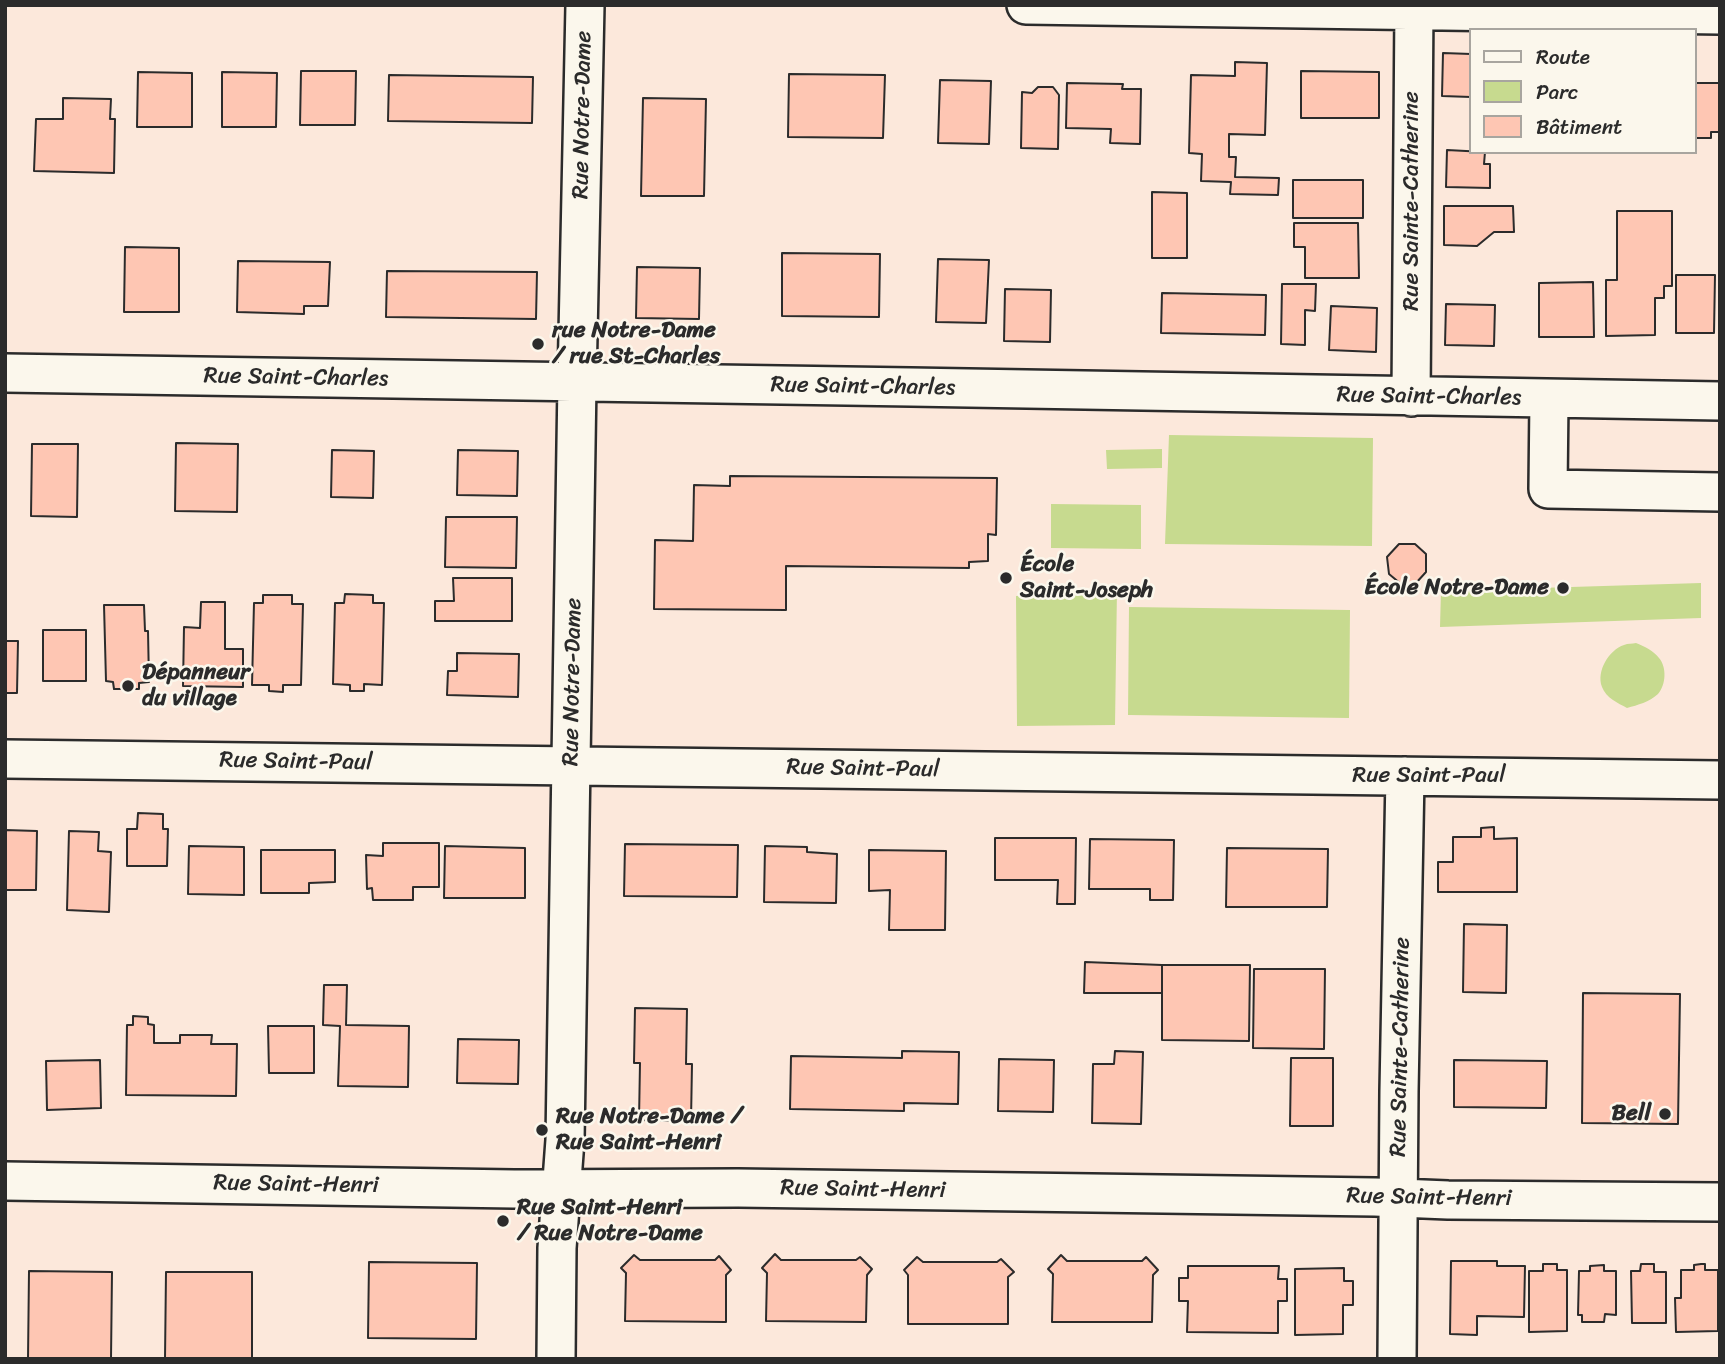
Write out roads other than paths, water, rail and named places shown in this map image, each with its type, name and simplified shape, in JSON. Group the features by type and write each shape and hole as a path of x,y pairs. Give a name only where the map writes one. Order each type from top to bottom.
{"street":[{"name":"Rue Notre-Dame","path":"556,1359 557,1248 565,1140 585,5"},
{"path":"1026,5 1414,8 1720,15"},
{"name":"Rue Sainte-Catherine","path":"1411,397 1414,8"},
{"name":"Rue Saint-Charles","path":"5,373 1720,401"},
{"path":"1549,399 1548,489 1720,492"},
{"name":"Rue Saint-Paul","path":"5,759 1720,780"},
{"name":"Rue Sainte-Catherine","path":"1397,1359 1405,776"},
{"name":"Rue Saint-Henri","path":"5,1181 1720,1202"}],"place":[{"name":"rue Notre-Dame / rue St-Charles","path":"538,344"},
{"name":"École Saint-Joseph","path":"1006,578"},
{"name":"École Notre-Dame","path":"1563,588"},
{"name":"Dépanneur du village","path":"128,686"},
{"name":"Bell","path":"1665,1114"},
{"name":"Rue Notre-Dame / Rue Saint-Henri","path":"542,1130"},
{"name":"Rue Saint-Henri / Rue Notre-Dame","path":"503,1221"}]}
